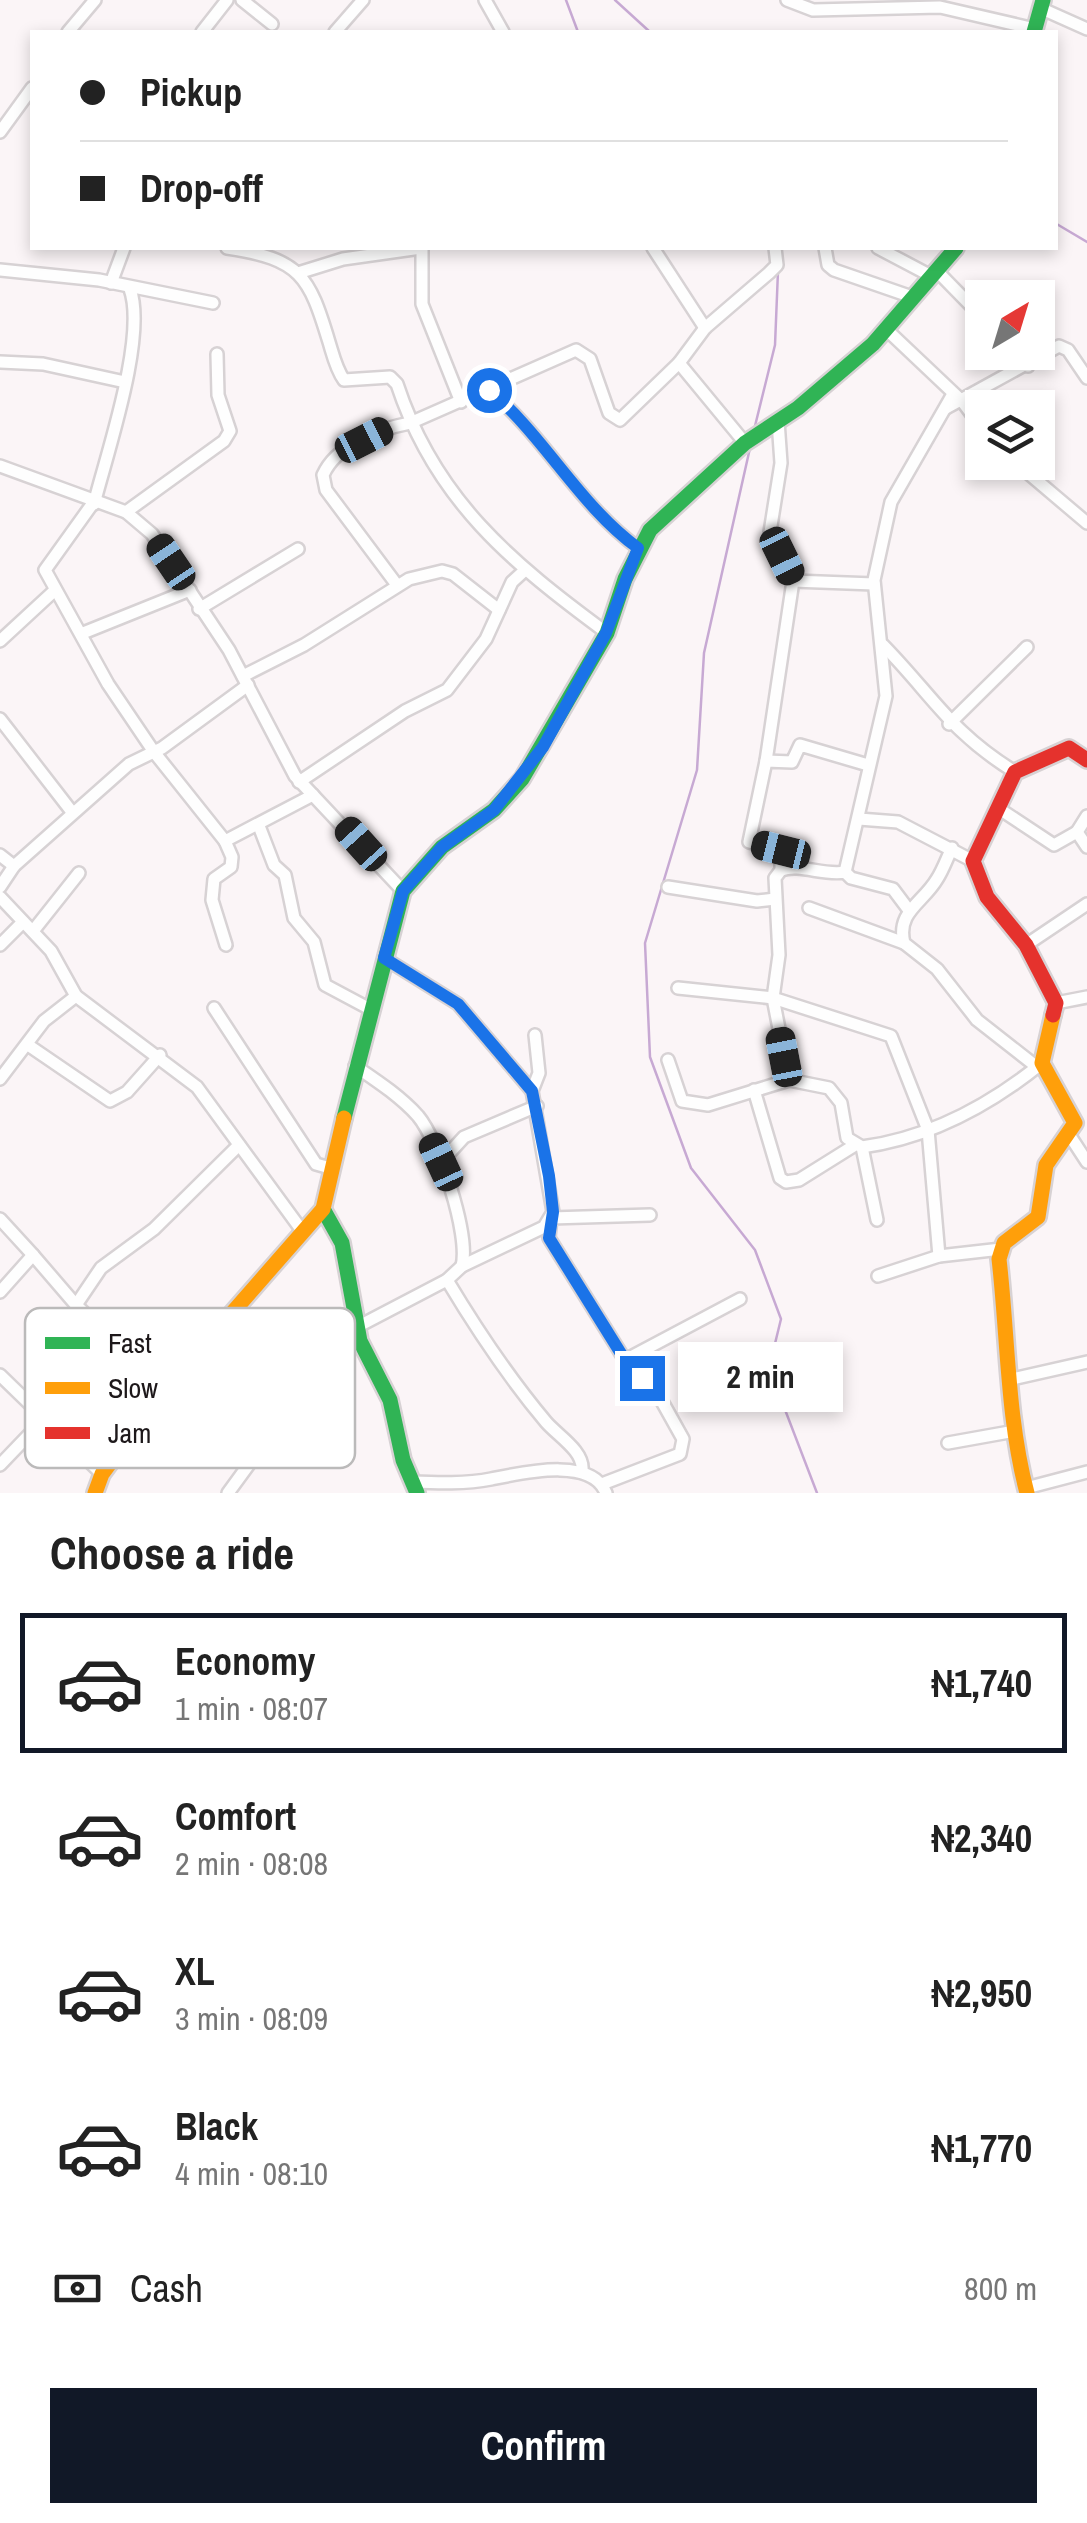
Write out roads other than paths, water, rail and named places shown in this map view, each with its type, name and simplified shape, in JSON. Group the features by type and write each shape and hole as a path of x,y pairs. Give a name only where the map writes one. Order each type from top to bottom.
{"street":[{"path":"70,30 94,0"},
{"path":"204,30 227,0"},
{"path":"242,0 272,24"},
{"path":"338,30 363,0"},
{"path":"485,0 502,30"},
{"path":"788,0 813,10 847,4 940,7 1031,30"},
{"path":"1035,30 1042,4 1087,29"},
{"path":"0,132 30,91"},
{"path":"110,283 123,250"},
{"path":"255,250 298,272 311,286 344,380 390,378 397,384 423,452 472,520 524,571 606,633"},
{"path":"298,272 343,259 407,250"},
{"path":"421,250 422,304 460,402"},
{"path":"654,250 704,328"},
{"path":"397,585 326,490 324,476 340,452 388,427 410,423 576,350 590,359 609,413 620,420 679,363 704,328 756,288 776,264 775,250"},
{"path":"825,250 828,264 834,270 915,298"},
{"path":"882,250 935,274 965,301"},
{"path":"236,1308 323,1209 355,1066 403,891 442,847 494,810 522,778 606,633 638,548 679,500 744,443 778,421 887,330 954,250"},
{"path":"0,270 110,283 214,303"},
{"path":"130,289 134,302 125,382 94,504 45,570 53,592 83,633 108,684 154,752 225,840 232,857 231,867 214,879 212,900 226,944"},
{"path":"887,330 965,408"},
{"path":"1055,349 1064,346 1087,378"},
{"path":"126,512 209,453 230,431 218,395 217,354"},
{"path":"0,362 43,364 125,382"},
{"path":"679,363 744,443"},
{"path":"844,872 886,696 874,584 891,502 946,408 1007,370"},
{"path":"489,390 579,486 596,514 638,548"},
{"path":"778,421 781,463 770,532 794,581 749,842 781,850 780,870 775,878 779,955 773,998 789,1080"},
{"path":"0,466 94,504 126,512 152,534 245,680 300,782 403,891"},
{"path":"1036,480 1087,523"},
{"path":"199,608 298,549"},
{"path":"0,887 14,866 40,848 72,812 129,764 154,752 245,680 397,585 442,571 499,610"},
{"path":"300,782 326,760 447,690 486,639 512,582 524,571"},
{"path":"794,581 874,584"},
{"path":"83,633 190,590"},
{"path":"0,641 53,592"},
{"path":"882,645 949,724 976,748 1015,772"},
{"path":"949,724 1028,647"},
{"path":"0,719 72,812"},
{"path":"766,761 792,762 800,746 868,765"},
{"path":"754,1090 780,1178 786,1182 799,1180 858,1146 928,1130 996,1096 1039,1065 1056,1003 1026,945 988,897 974,861 978,843 1015,772 1070,748 1087,760"},
{"path":"225,840 259,826 312,795"},
{"path":"998,808 1054,845 1077,832 1087,816"},
{"path":"859,820 898,822 974,861"},
{"path":"259,826 274,865 285,875 294,918 314,942 325,985 370,1008"},
{"path":"1077,832 1087,847"},
{"path":"904,943 903,923 908,909 937,880 952,848"},
{"path":"0,855 14,866"},
{"path":"780,870 844,872 851,878 893,889 908,909"},
{"path":"0,945 28,927 80,872"},
{"path":"668,887 757,901 775,900"},
{"path":"0,897 61,965 76,996 160,1055 197,1087 303,1232"},
{"path":"1026,945 1087,904"},
{"path":"809,908 904,943 937,969 978,1020 1039,1065 1077,1125 1087,1162"},
{"path":"384,958 458,1004 532,1091 551,1218 549,1238 625,1360 660,1396 683,1438 680,1454 604,1488 582,1470 578,1453 535,1408 478,1334 447,1280"},
{"path":"678,988 773,998 891,1036 928,1130 940,1256"},
{"path":"0,1079 44,1021 76,996"},
{"path":"1056,1003 1087,997"},
{"path":"214,1008 316,1164 330,1168"},
{"path":"532,1091 540,1073 535,1035"},
{"path":"28,1045 110,1101 127,1092 160,1055"},
{"path":"668,1060 682,1101 708,1104 789,1080 816,1083 835,1093 847,1138 858,1146 877,1220"},
{"path":"355,1066 420,1118 441,1162 464,1238 462,1266"},
{"path":"441,1162 464,1137 537,1106"},
{"path":"878,1276 940,1256 1001,1250 1038,1217 1046,1165 1077,1125"},
{"path":"76,1304 102,1268 154,1229 239,1146"},
{"path":"323,1209 342,1243 360,1341 390,1400 414,1487 490,1479 515,1471 582,1470"},
{"path":"551,1218 650,1215"},
{"path":"355,1330 447,1280 462,1266 544,1227 551,1218"},
{"path":"0,1219 80,1308"},
{"path":"1001,1250 1014,1448 1027,1491 1087,1472"},
{"path":"0,1292 33,1255"},
{"path":"625,1360 740,1300"},
{"path":"1012,1378 1087,1362"},
{"path":"0,1374 25,1398"},
{"path":"948,1443 1015,1432"},
{"path":"0,1465 25,1439"},
{"path":"96,1468 102,1474"},
{"path":"97,1492 106,1468"},
{"path":"228,1493 247,1468"}],"waterway":[{"path":"566,0 577,30"},
{"path":"615,0 648,30"},
{"path":"1058,225 1087,242"},
{"path":"754,430 775,345 778,271"},
{"path":"750,448 704,653 697,770 645,943 650,1057 691,1168 755,1250 781,1319 769,1368 817,1493"}]}
